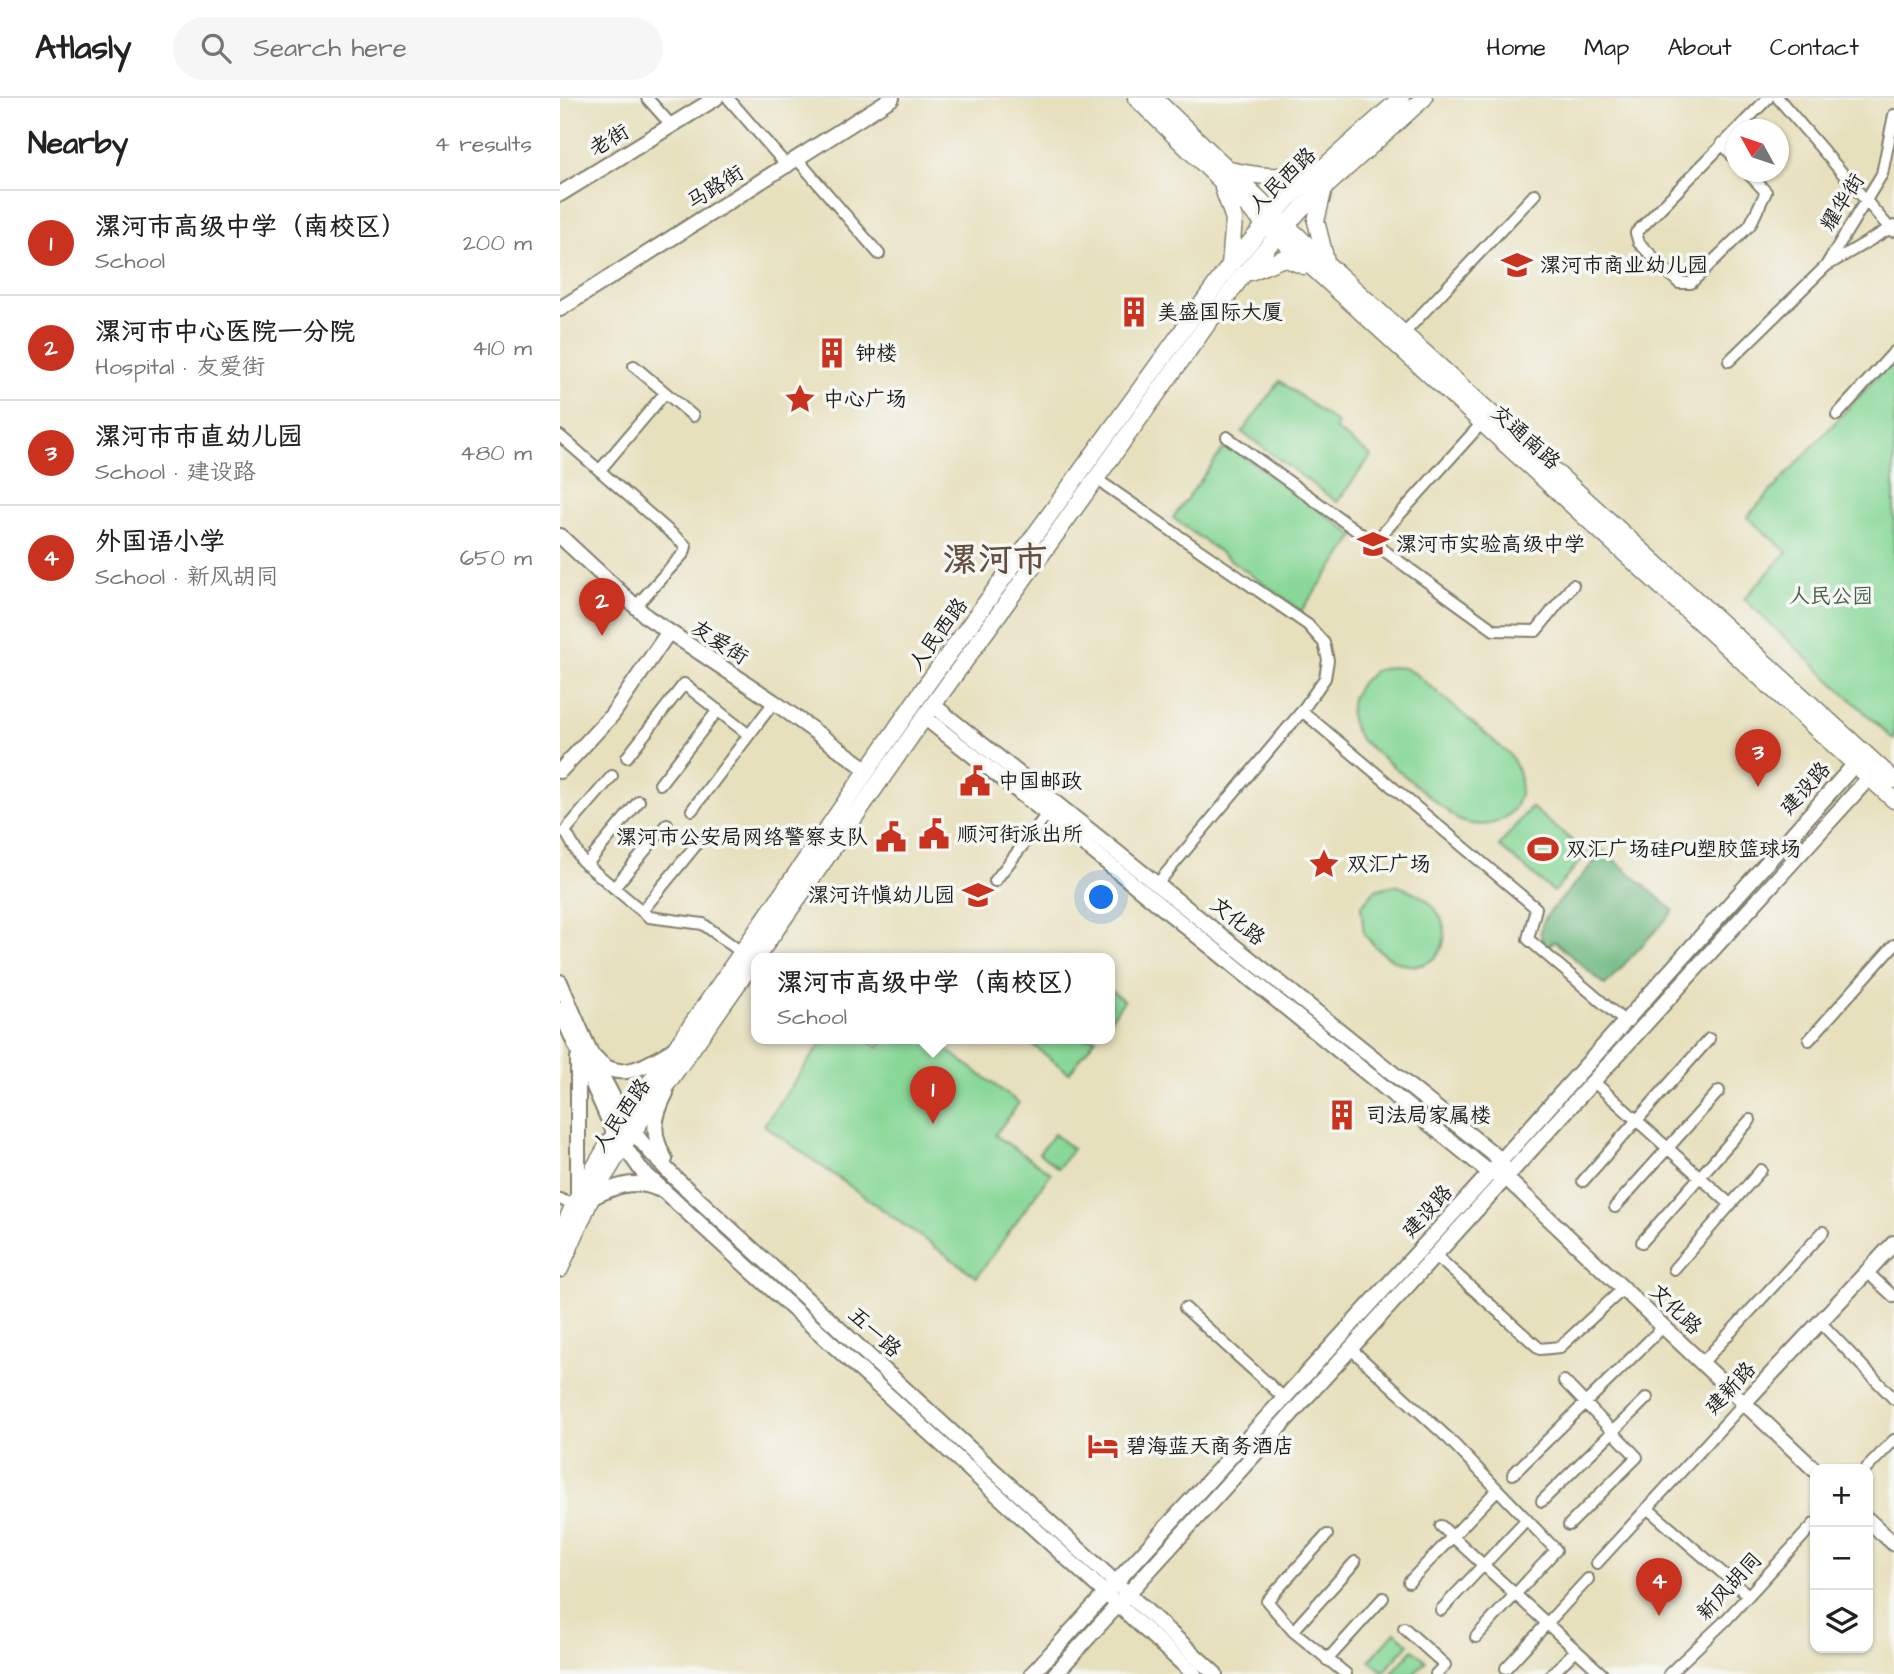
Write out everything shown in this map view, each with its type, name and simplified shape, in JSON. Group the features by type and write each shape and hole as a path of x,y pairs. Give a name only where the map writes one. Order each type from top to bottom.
{"main road":[{"name":"交通南路","path":"1136,98 1224,175 1481,424 1855,764 1894,780"},
{"name":"交通南路","path":"1154,98 1224,175"},
{"name":"人民西路","path":"753,953 868,770 1236,271 1342,151 1401,98"},
{"name":"人民西路","path":"1275,224 1325,187 1424,98"},
{"path":"1325,187 1315,221 1323,269 1284,258 1236,271 1234,219 1224,175 1271,177 1300,174 1342,151"},
{"name":"交通南路","path":"1323,269 1404,333 1874,772 1894,800"},
{"name":"人民西路","path":"753,953 934,716 1236,271"},
{"name":"人民西路","path":"560,1235 576,1199 619,1139 624,1116 751,956"},
{"name":"人民西路","path":"619,1139 634,1131 679,1069 751,956"},
{"name":"人民西路","path":"560,1269 576,1199"}],"street":[{"path":"647,98 672,126"},
{"name":"老街","path":"560,194 716,98"},
{"path":"728,98 879,254"},
{"name":"马路街","path":"560,309 793,163 891,98"},
{"path":"1756,182 1766,192 1749,225 1691,283 1679,283 1639,243 1636,233 1768,98"},
{"path":"1730,361 1826,266 1892,229 1778,98"},
{"name":"耀华街","path":"1826,266 1882,174 1894,116"},
{"path":"1722,143 1726,148"},
{"path":"1404,333 1535,194"},
{"path":"1837,415 1894,352"},
{"path":"634,366 693,416"},
{"path":"600,470 665,393"},
{"path":"1374,543 1481,424"},
{"path":"560,436 686,546 684,553 635,607"},
{"path":"1227,437 1494,630 1536,631 1573,585"},
{"path":"1095,478 1315,632 1324,643 1328,660 1325,678 1301,711 1158,883"},
{"name":"友爱街","path":"560,536 635,607 668,633 774,702 868,770"},
{"path":"560,771 612,715 668,633"},
{"path":"627,757 684,684 749,735"},
{"path":"692,810 774,702"},
{"path":"660,784 718,710"},
{"path":"1301,711 1536,908 1528,939 1624,1021"},
{"name":"文化路","path":"934,716 1047,814 1490,1173 1506,1178 1810,1465"},
{"name":"文化路","path":"934,716 1158,883 1502,1160"},
{"name":"建设路","path":"1032,1674 1502,1160 1855,764"},
{"name":"建设路","path":"1055,1674 1874,772"},
{"path":"612,776 565,831 586,865 649,917 703,924 751,956"},
{"path":"586,865 639,801"},
{"path":"995,881 1047,814"},
{"path":"614,888 667,824"},
{"path":"642,911 696,845"},
{"path":"1693,945 1706,958"},
{"path":"1809,1040 1894,945"},
{"name":"五一路","path":"560,982 582,1049 619,1139 663,1191 1111,1586"},
{"name":"五一路","path":"560,1010 634,1131 675,1178 1124,1598 1215,1674"},
{"path":"1583,1181 1709,1039"},
{"path":"582,1049 610,1070 622,1072 635,1071 675,1049"},
{"path":"582,1049 576,1199 622,1185 645,1183 663,1191"},
{"path":"675,1178 654,1136 660,1105 679,1069"},
{"path":"1581,1071 1730,1204"},
{"path":"1615,1207 1719,1091"},
{"path":"1642,1242 1750,1120"},
{"path":"1502,1160 1506,1178"},
{"path":"1674,1269 1761,1170"},
{"path":"1702,1363 1824,1232"},
{"name":"建新路","path":"1597,1563 1894,1243"},
{"path":"1436,1256 1540,1349 1560,1348 1624,1288"},
{"path":"1867,1272 1894,1297"},
{"path":"1185,1308 1284,1398"},
{"path":"1820,1322 1894,1399"},
{"path":"1513,1474 1664,1326"},
{"path":"1339,1338 1448,1438 1556,1550 1476,1637"},
{"path":"1564,1381 1637,1457 1569,1525"},
{"path":"1542,1502 1647,1398"},
{"path":"1871,1464 1894,1440"},
{"path":"1409,1582 1497,1490"},
{"path":"1647,1508 1747,1594"},
{"path":"1441,1610 1526,1520"},
{"path":"1873,1525 1894,1544"},
{"path":"1441,1526 1602,1674"},
{"name":"新风胡同","path":"1669,1674 1725,1621 1810,1527"},
{"path":"1327,1535 1267,1601 1293,1631 1346,1674"},
{"path":"1293,1631 1355,1562"},
{"path":"1506,1668 1588,1579"},
{"name":"五一路","path":"1124,1598 1194,1674"},
{"path":"1327,1660 1383,1598"},
{"path":"1404,1628 1445,1664 1436,1674"},
{"path":"1552,1674 1576,1650"}],"green space":[{"name":"人民公园","path":"1894,359 1894,740 1744,599 1787,552 1747,517"},
{"path":"1280,381 1338,424 1335,429 1371,456 1337,502 1242,432"},
{"path":"1227,444 1355,536 1301,611 1173,518"},
{"path":"1390,667 1404,668 1416,674 1510,755 1518,771 1519,799 1513,810 1503,819 1490,824 1458,820 1360,739 1350,715 1352,698 1361,683 1374,671"},
{"path":"1834,801 1705,949 1700,946 1828,803"},
{"name":"双汇广场硅PU塑胶篮球场","path":"1531,807 1587,853 1554,892 1499,846"},
{"path":"1604,851 1674,911 1605,985 1554,941 1547,948 1541,931 1548,914"},
{"path":"1394,885 1423,898 1439,915 1445,934 1440,950 1429,962 1411,965 1389,957 1364,934 1361,906 1375,890"},
{"path":"1694,953 1698,957 1596,1072 1591,1068"},
{"path":"1115,994 1124,1001 1115,1013"},
{"path":"821,1044 873,1044 878,1047 881,1044 939,1044 1019,1103 995,1135 1051,1173 977,1277 764,1125"},
{"path":"1032,1044 1091,1044 1069,1073"},
{"path":"1054,1134 1073,1149 1058,1168 1039,1153"},
{"path":"1469,1203 1474,1207 1351,1343 1346,1339"},
{"path":"1340,1346 1344,1351 1141,1572 1136,1567"},
{"path":"1087,1622 1092,1627 1050,1674 1040,1674"},
{"path":"1395,1632 1409,1644 1383,1672 1370,1660"},
{"path":"1413,1649 1426,1661 1414,1674 1391,1674"}],"place":[{"name":"漯河市商业幼儿园","path":"1517,265"},
{"name":"美盛国际大厦","path":"1134,312"},
{"name":"钟楼","path":"832,353"},
{"name":"中心广场","path":"800,399"},
{"name":"漯河市实验高级中学","path":"1373,544"},
{"name":"漯河市中心医院一分院","path":"602,636"},
{"name":"中国邮政","path":"975,781"},
{"name":"漯河市市直幼儿园","path":"1758,787"},
{"name":"顺河街派出所","path":"934,834"},
{"name":"漯河市公安局网络警察支队","path":"891,837"},
{"name":"双汇广场硅PU塑胶篮球场","path":"1543,849"},
{"name":"双汇广场","path":"1324,864"},
{"name":"漯河许慎幼儿园","path":"978,895"},
{"name":"司法局家属楼","path":"1342,1115"},
{"name":"漯河市高级中学（南校区）","path":"933,1124"},
{"name":"碧海蓝天商务酒店","path":"1103,1446"},
{"name":"外国语小学","path":"1659,1616"}],"district":[{"name":"漯河市","path":"995,559"}]}
